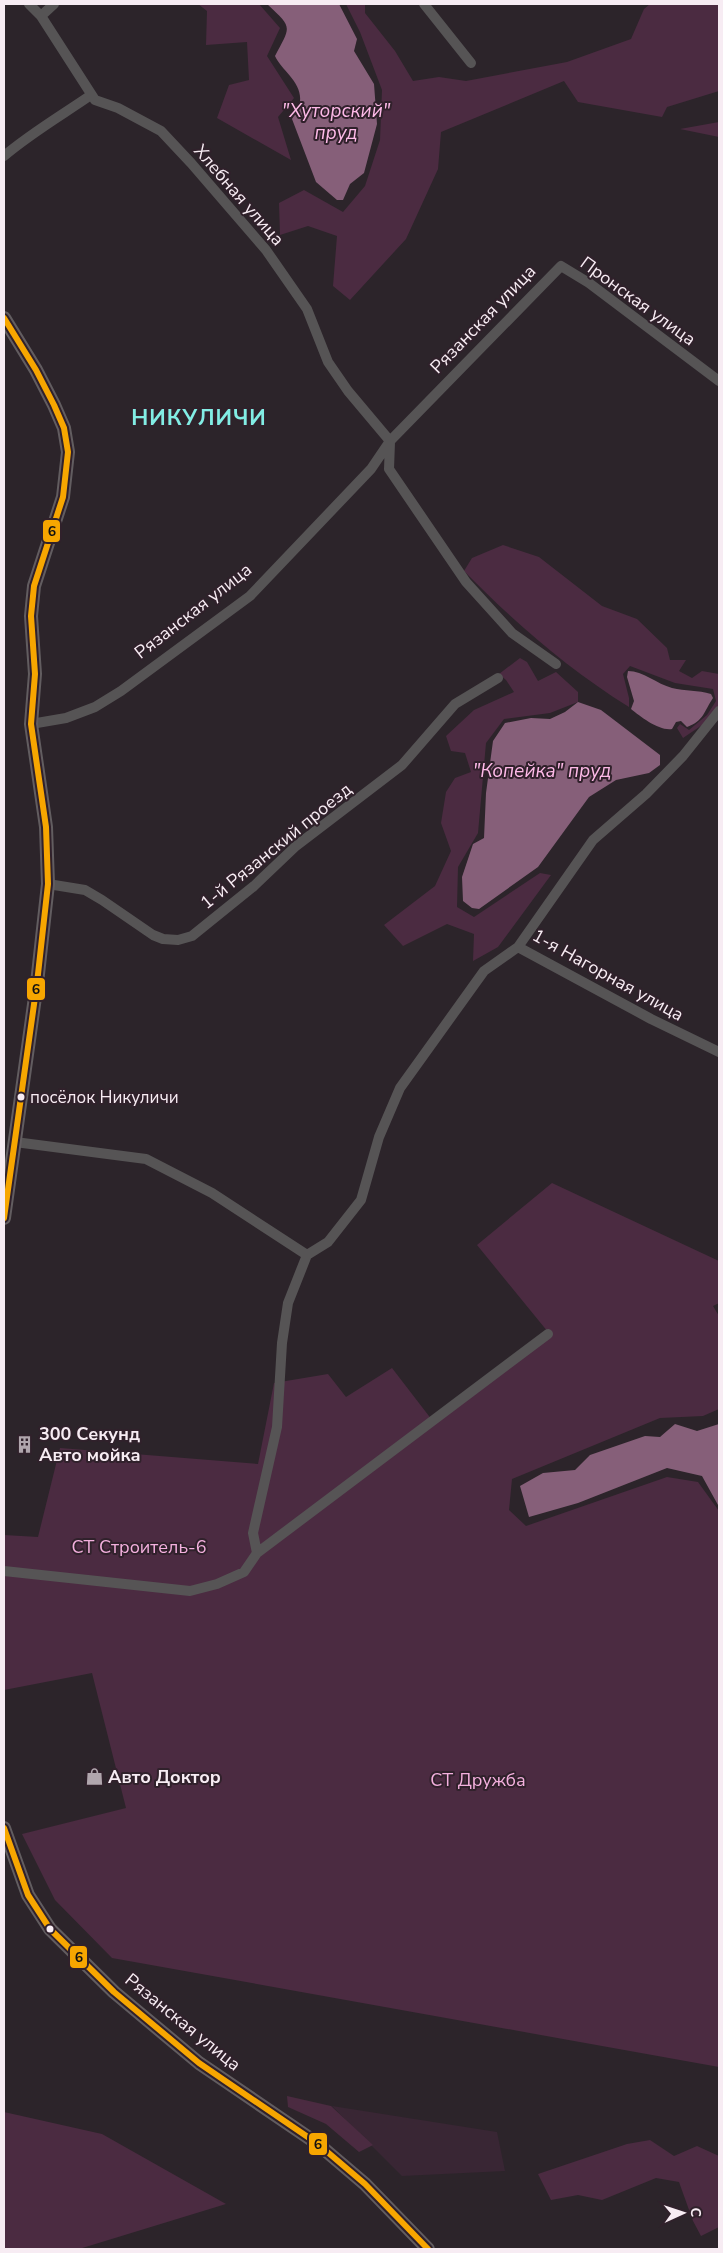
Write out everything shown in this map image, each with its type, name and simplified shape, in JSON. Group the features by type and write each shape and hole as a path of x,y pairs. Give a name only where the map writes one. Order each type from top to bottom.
{"street":[{"path":"4,156 27,136 59,118 91,95 41,16 29,4"},
{"path":"41,16 54,4"},
{"path":"424,4 471,63"},
{"name":"Хлебная улица","path":"91,95 95,100 118,108 160,131 192,163 272,258 307,309 328,362 348,391 390,441"},
{"name":"Рязанская улица","path":"31,724 66,718 95,708 250,596 371,469 390,441 561,266"},
{"name":"Пронская улица","path":"561,266 589,283 719,381"},
{"path":"4,318 36,370 54,406 64,428 68,452 63,498 34,586 31,616 36,674 31,724 46,827 48,884 4,1218"},
{"path":"390,441 389,469 466,582 512,633 556,664"},
{"name":"1-й Рязанский проезд","path":"48,884 85,890 153,935 163,939 178,940 192,936 254,886 296,846 402,765 455,704 498,678"},
{"name":"1-я Нагорная улица","path":"719,712 683,756 646,794 593,840 518,947 651,1019 719,1052"},
{"path":"257,1553 253,1533 277,1427 282,1343 288,1303 307,1255 328,1242 361,1200 379,1137 400,1088 484,972 518,947"},
{"path":"15,1142 146,1159 212,1193 307,1255"},
{"path":"4,1571 190,1591 217,1584 244,1572 257,1553 548,1334"},
{"name":"Рязанская улица","path":"4,1828 28,1895 50,1929 114,1992 199,2063 318,2144 352,2172 428,2249"}],"shaded area":[{"path":"332,2106 497,2132 505,2171 402,2176"}],"green space":[{"path":"198,4 259,4 280,28 267,56 294,98 278,117 291,160 217,118 229,85 249,80 247,42 206,45 207,11"},
{"path":"346,4 365,4 365,13 395,51 413,81 439,77 466,81 567,62 631,39 644,9 650,4 719,4 719,91 667,107 662,117 578,102 564,81 441,132 438,169 406,239 350,300 333,286 337,236 308,226 280,235 279,203 304,190 343,212 365,186 380,140 382,90 360,32"},
{"path":"719,122 719,137 680,129"},
{"path":"503,545 539,557 602,606 637,619 667,648 670,660 686,660 679,671 692,678 702,671 719,674 719,705 708,721 683,738 677,728 680,724 689,730 707,715 716,701 713,689 675,683 630,666 623,674 629,698 629,707 585,677 542,644 464,571 472,558"},
{"path":"520,658 527,662 538,681 556,672 578,692 578,702 550,713 504,719 486,743 478,833 458,867 457,907 474,917 540,873 551,875 498,947 473,961 474,934 447,924 403,946 384,925 435,886 451,851 441,823 446,792 455,778 471,772 465,753 451,751 446,736 474,710 514,692 506,680 499,674"},
{"name":"СТ Дружба","path":"552,1183 719,1261 719,1303 713,1306 719,1316 719,1409 703,1416 660,1418 512,1479 509,1510 526,1526 667,1477 698,1482 719,1511 719,2067 112,1958 55,1900 22,1834 126,1808 92,1673 4,1690 4,1535 38,1537 60,1448 258,1464 274,1383 328,1374 346,1397 392,1368 432,1420 548,1332 477,1245"},
{"path":"287,2096 331,2106 373,2145 359,2152 326,2124 288,2107"},
{"path":"4,2112 102,2134 226,2204 79,2249 4,2249"},
{"path":"650,2140 674,2156 697,2146 719,2156 719,2227 701,2236 693,2221 679,2182 656,2178 602,2200 578,2195 551,2200 538,2174 627,2144"}],"water":[{"name":"\"Хуторский\" пруд","path":"267,4 339,4 357,39 354,51 374,84 377,124 364,173 350,184 343,200 337,200 316,182 292,119 300,103 300,94 295,82 275,56 284,39 287,28 281,18"},
{"path":"628,671 639,673 672,688 711,694 713,698 703,715 693,725 687,727 681,721 676,722 672,729 662,728 650,723 631,709 634,701 627,677"},
{"name":"\"Копейка\" пруд","path":"578,702 601,710 660,755 660,765 649,773 616,780 589,797 538,867 479,909 472,908 463,901 462,877 473,844 484,838 486,793 493,741 505,723 531,718 550,719 565,712"},
{"path":"675,1424 697,1431 719,1424 718,1505 702,1476 667,1468 578,1503 529,1517 520,1486 543,1473 575,1470 590,1455 645,1436 660,1437"}],"transit line":[{"name":"6","path":"4,318 36,370 54,405 64,428 68,452 63,497 34,586 31,616 35,674 31,724 46,827 48,884 37,983 4,1218"},
{"name":"6","path":"4,1828 28,1895 50,1929 114,1992 199,2063 318,2144 365,2184 428,2249"}],"place":[{"name":"посёлок Никуличи","path":"21,1097"},
{"name":"300 Секунд Авто мойка","path":"25,1444"},
{"name":"Авто Доктор","path":"94,1777"}],"district":[{"name":"НИКУЛИЧИ","path":"199,418"}],"park label":[{"name":"СТ Строитель-6","path":"139,1547"}]}
